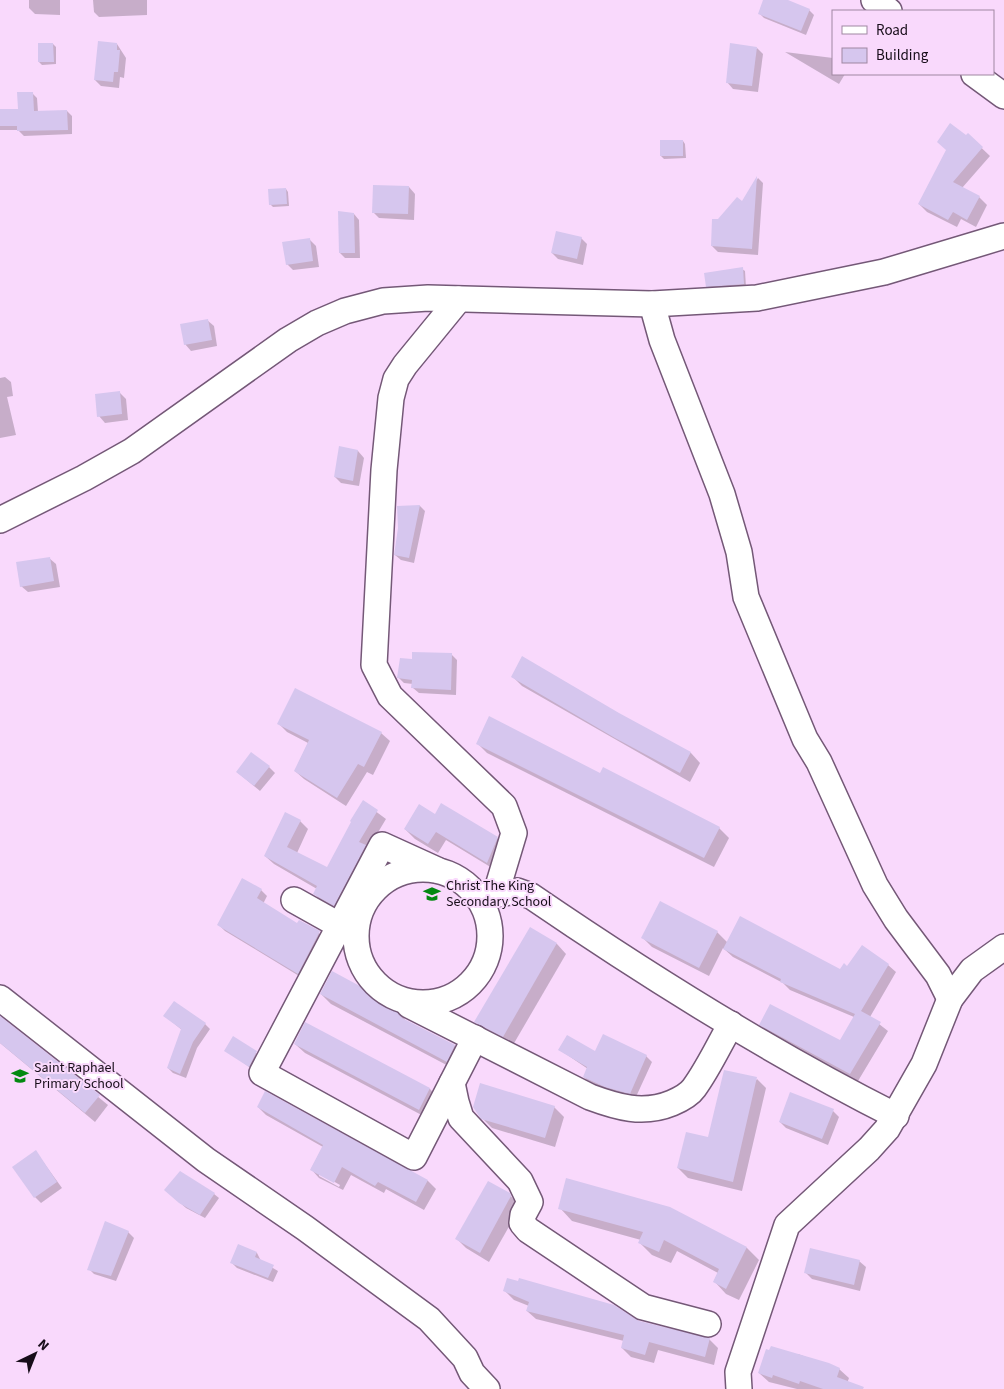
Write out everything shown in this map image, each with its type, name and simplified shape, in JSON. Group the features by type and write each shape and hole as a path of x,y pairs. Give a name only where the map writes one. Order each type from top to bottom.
{"street":[{"path":"874,0 888,10"},
{"path":"975,75 1004,96"},
{"path":"0,520 84,478 132,451 288,340 317,323 345,311 383,301 459,299 652,304 757,298 884,272 1004,236"},
{"path":"400,1000 418,1004 445,1000 469,986 481,972 488,955 490,937 487,895 514,833 504,806 390,696 374,666 384,470 391,398 396,379 405,365 459,299"},
{"path":"652,304 662,340 722,494 739,552 746,597 801,730 820,762 841,814 875,886 896,919 938,975 950,998"},
{"path":"347,931 382,845 454,876 469,887 487,895 517,890 531,896 657,981 833,1084 896,1116"},
{"path":"437,870 418,869 400,872 384,881 370,893 262,1073 414,1157 475,1038"},
{"path":"294,900 347,931 356,945 360,963 370,979 384,991 590,1097 615,1107 639,1110 661,1108 693,1090 731,1024"},
{"path":"739,1389 738,1372 787,1225 869,1149 896,1116 924,1064 950,998 972,970 1004,947"},
{"path":"0,998 206,1160 306,1228 429,1319 458,1350 472,1372 487,1389"},
{"path":"452,1083 462,1118 520,1181 527,1192 530,1202 523,1215 522,1223 528,1230 643,1307 708,1324"}],"building":[{"path":"763,0 788,0 810,9 801,31 758,14"},
{"path":"98,41 117,43 117,50 120,50 118,72 114,72 113,82 94,80"},
{"path":"38,43 53,43 54,62 38,62"},
{"path":"730,43 757,47 752,86 726,83"},
{"path":"17,92 33,92 34,111 67,110 68,130 17,131 17,126 0,126 0,109 18,109"},
{"path":"950,123 966,135 968,133 983,147 953,182 980,196 967,220 953,212 948,220 918,204 946,150 937,142"},
{"path":"660,140 683,140 683,156 660,156"},
{"path":"757,176 752,249 711,246 712,219 718,219 737,197 742,201"},
{"path":"373,185 409,186 408,214 372,213"},
{"path":"286,188 287,204 269,205 268,189"},
{"path":"338,211 354,213 355,253 339,253"},
{"path":"556,231 582,237 577,259 551,253"},
{"path":"310,238 313,261 286,265 282,242"},
{"path":"743,267 744,284 706,287 704,273"},
{"path":"208,319 212,340 184,345 180,324"},
{"path":"120,391 122,414 97,417 95,394"},
{"path":"339,446 358,450 353,481 334,477"},
{"path":"420,505 409,558 394,555 398,528 397,506"},
{"path":"50,557 54,581 20,587 16,562"},
{"path":"412,652 452,653 451,690 411,688 412,680 397,678 400,658 412,659"},
{"path":"522,656 619,713 691,752 680,773 615,738 511,677"},
{"path":"295,688 382,732 364,767 358,764 337,798 294,771 309,740 277,724"},
{"path":"489,716 600,773 603,767 720,827 704,858 476,744"},
{"path":"251,752 270,766 254,786 236,772"},
{"path":"363,800 378,810 359,842 366,845 334,906 313,894 317,886 264,856 285,812 301,820 287,847 327,867 350,821"},
{"path":"441,803 498,837 487,863 436,832 428,844 404,829 419,804 435,814"},
{"path":"242,878 262,889 257,898 297,923 299,920 320,931 298,974 217,925"},
{"path":"660,901 718,931 699,968 641,938"},
{"path":"740,916 840,969 844,963 847,966 862,945 889,964 861,1011 881,1022 850,1074 759,1025 770,1004 840,1040 855,1014 780,982 781,979 723,949"},
{"path":"530,927 557,943 503,1037 474,1022"},
{"path":"332,971 395,1005 397,1012 402,1018 455,1045 447,1062 320,994"},
{"path":"174,1001 206,1023 193,1042 180,1074 167,1068 181,1029 163,1016"},
{"path":"0,1016 100,1095 85,1113 0,1043"},
{"path":"305,1022 430,1088 419,1110 294,1044"},
{"path":"603,1034 647,1055 630,1094 605,1087 583,1077 587,1067 558,1050 567,1035 595,1051"},
{"path":"233,1036 257,1051 249,1067 224,1051"},
{"path":"724,1070 757,1077 733,1182 677,1168 686,1132 708,1137"},
{"path":"480,1083 555,1106 545,1138 481,1119 473,1107"},
{"path":"265,1091 428,1180 416,1202 378,1182 375,1186 342,1167 334,1183 310,1170 323,1145 257,1107"},
{"path":"790,1092 834,1109 822,1139 779,1122"},
{"path":"36,1150 57,1182 34,1198 12,1167"},
{"path":"180,1171 215,1193 200,1215 179,1203 164,1190"},
{"path":"566,1178 670,1207 747,1247 726,1289 713,1282 719,1269 664,1240 659,1252 638,1243 643,1232 558,1209"},
{"path":"488,1181 510,1193 511,1196 480,1253 455,1239"},
{"path":"105,1221 129,1231 111,1276 87,1270"},
{"path":"238,1244 257,1252 255,1257 274,1265 268,1278 230,1263"},
{"path":"810,1248 860,1260 854,1285 804,1273"},
{"path":"507,1278 518,1281 519,1278 614,1305 639,1321 710,1338 705,1357 649,1342 645,1355 621,1348 624,1335 526,1311 529,1302 503,1291"},
{"path":"771,1346 829,1363 840,1368 837,1377 864,1387 863,1389 823,1389 800,1381 799,1384 773,1375 772,1378 758,1373 766,1349 769,1350"}],"place":[{"name":"Christ The King Secondary School","path":"432,894"},
{"name":"Saint Raphael Primary School","path":"20,1076"}]}
